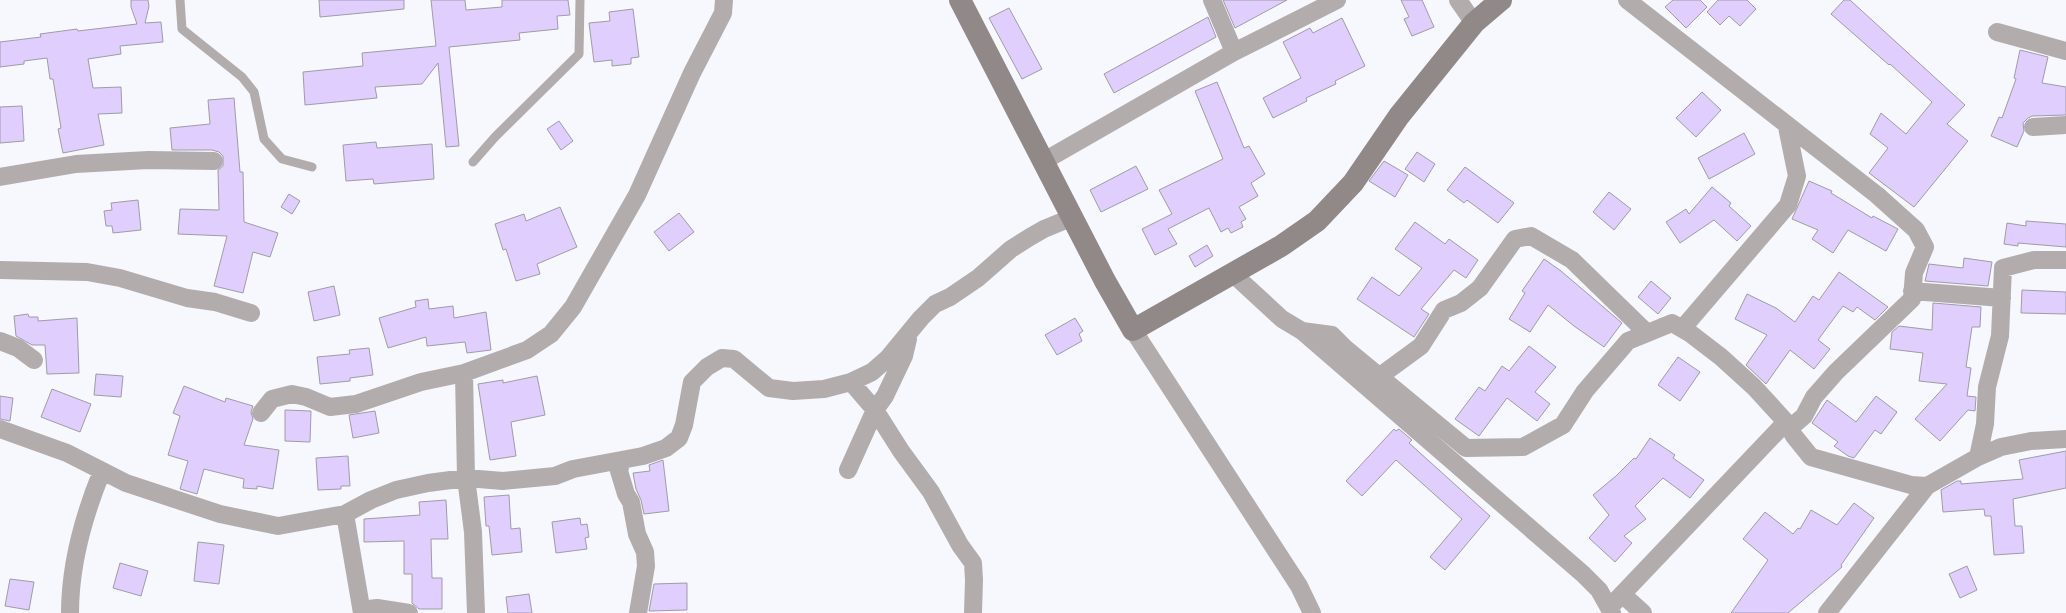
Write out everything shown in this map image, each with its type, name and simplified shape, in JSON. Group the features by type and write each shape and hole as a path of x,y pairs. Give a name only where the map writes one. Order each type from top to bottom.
{"street":[{"path":"261,413 272,399 292,394 306,397 330,407 350,405 421,382 464,373 527,350 551,334 573,307 636,195 692,73 723,13 724,0"},
{"path":"960,0 1105,281 1133,330 1299,586 1312,613"},
{"path":"1212,0 1234,52"},
{"path":"1044,161 1234,52 1337,0"},
{"path":"1458,0 1474,24"},
{"path":"1133,330 1281,246 1316,221 1353,183 1399,116 1474,24 1501,0"},
{"path":"1232,273 1282,319 1302,331 1583,574 1599,590 1610,610 1622,594 1788,425 1804,416 1814,397 1836,372 1912,299 1914,273 1925,247 1916,230 1877,195 1787,127 1627,0"},
{"path":"1997,32 2066,51"},
{"path":"2033,127 2066,125"},
{"path":"1682,329 1788,205 1797,176 1787,127"},
{"path":"0,177 76,164 148,160 214,161"},
{"path":"0,429 67,453 126,484 191,506 263,524 278,526 345,514 371,500 396,490 466,478 503,481 539,478 555,476 573,469 616,465 660,450 679,438 684,426 692,382 707,367 722,358 734,359 770,388 793,391 824,389 851,382 872,372 888,358 909,332 935,304 950,297 978,278 1011,249 1044,229 1073,217"},
{"path":"1380,376 1421,346 1444,310 1461,303 1480,288 1515,239 1531,236 1572,260 1648,333"},
{"path":"1978,457 1985,424 1987,387 2000,336 2003,268 2034,260 2066,260"},
{"path":"0,270 87,272 120,278 187,298 215,302 251,313"},
{"path":"1912,291 2002,298"},
{"path":"1302,331 1332,335 1346,349 1466,448 1523,447 1563,425 1585,391 1628,341 1672,323 1721,357 1754,387 1788,425 1811,456 1911,485 1927,486"},
{"path":"848,470 875,410 885,396 904,356 909,332"},
{"path":"0,341 18,348 34,360"},
{"path":"464,373 466,478 473,532 476,613"},
{"path":"851,382 875,410 901,452 931,492 960,545 973,563 974,580 972,613"},
{"path":"1827,613 1927,486 1978,457 2008,446 2031,441 2066,439"},
{"path":"616,465 626,494 631,502 637,534 645,552 646,566 638,613"},
{"path":"70,613 70,593 77,552 92,493 102,471"},
{"path":"345,514 362,612 377,608 409,613"},
{"path":"1622,594 1643,613"}],"lane":[{"path":"180,0 182,29 242,77 254,92 264,139 282,159 312,167"},
{"path":"473,162 495,136 533,101 579,54 580,0"}],"building":[{"path":"131,0 148,0 149,6 145,23 161,22 163,42 120,46 121,54 88,59 93,88 121,87 122,113 98,114 104,145 63,153 58,129 61,128 53,79 50,79 47,58 24,61 24,64 0,67 0,42 41,37 40,34 77,29 78,31 137,24 131,7"},
{"path":"319,0 404,0 404,9 320,17"},
{"path":"431,0 465,0 466,10 502,7 502,0 568,0 570,15 557,16 558,29 519,33 520,40 449,47 459,146 446,147 438,63 422,84 375,87 377,98 305,105 303,72 363,66 362,53 436,46"},
{"path":"1223,0 1287,0 1235,28"},
{"path":"1401,0 1422,0 1434,27 1412,36 1404,19 1409,17"},
{"path":"1673,0 1700,0 1707,7 1686,28 1665,7"},
{"path":"1718,0 1747,0 1756,9 1740,26 1729,16 1720,25 1707,12"},
{"path":"1844,0 1850,0 1965,105 1947,124 1968,141 1914,207 1869,173 1888,148 1870,134 1881,113 1906,134 1932,102 1831,14"},
{"path":"1009,8 1042,69 1022,79 989,18"},
{"path":"633,9 639,57 631,58 631,64 612,66 612,60 594,62 589,23 610,21 609,12"},
{"path":"1208,17 1216,37 1114,93 1104,74"},
{"path":"1342,18 1365,66 1335,81 1336,84 1306,98 1307,101 1273,118 1263,98 1301,78 1283,42 1310,28 1313,33"},
{"path":"2020,50 2048,57 2042,83 2066,87 2066,115 2032,116 2028,118 2023,123 2024,131 2017,147 1991,136 1999,117 2002,118 2016,79 2014,78"},
{"path":"1217,82 1244,148 1249,146 1265,174 1251,183 1258,196 1239,207 1246,219 1241,222 1243,227 1231,233 1228,228 1221,232 1209,208 1168,229 1177,244 1155,255 1142,229 1172,214 1159,190 1223,159 1195,91"},
{"path":"1702,92 1721,110 1696,137 1676,118"},
{"path":"234,98 240,172 243,172 244,222 278,233 270,257 253,252 243,293 214,286 227,236 178,234 180,209 219,210 218,170 223,166 223,156 219,152 212,150 172,150 170,128 210,124 208,100"},
{"path":"22,106 24,141 0,143 0,107"},
{"path":"559,121 573,141 561,150 547,129"},
{"path":"1744,133 1755,154 1709,179 1698,158"},
{"path":"376,142 377,148 432,144 434,179 374,184 373,179 346,181 343,145"},
{"path":"1417,152 1435,164 1424,182 1405,169"},
{"path":"1384,161 1408,175 1395,197 1369,181"},
{"path":"1136,166 1148,189 1101,212 1090,190"},
{"path":"1465,167 1514,203 1498,223 1467,200 1464,203 1447,190"},
{"path":"1809,181 1832,191 1831,193 1872,218 1873,216 1898,229 1886,251 1848,230 1833,253 1812,239 1818,230 1792,219"},
{"path":"1712,187 1731,203 1729,206 1751,226 1737,241 1714,220 1680,243 1666,222 1686,209 1689,214"},
{"path":"1609,192 1631,209 1614,230 1593,212"},
{"path":"289,194 300,201 292,214 281,207"},
{"path":"138,200 141,230 113,233 112,226 106,226 104,211 112,210 111,203"},
{"path":"560,207 577,247 537,264 540,274 516,281 506,249 503,250 495,224 524,214 526,221"},
{"path":"679,213 694,232 669,251 654,232"},
{"path":"2026,221 2066,224 2066,247 2018,243 2018,246 2004,244 2007,223 2026,226"},
{"path":"1415,222 1445,244 1449,239 1478,260 1466,278 1454,270 1421,309 1429,314 1414,337 1357,299 1372,277 1399,296 1422,268 1395,249"},
{"path":"1207,245 1213,256 1195,267 1189,256"},
{"path":"1964,258 1992,262 1988,286 1925,281 1929,264 1963,268"},
{"path":"1544,259 1561,271 1622,323 1604,347 1548,305 1530,332 1509,319 1525,293 1522,291"},
{"path":"1839,272 1888,307 1875,320 1857,307 1853,312 1843,306 1818,340 1830,349 1814,369 1790,350 1766,384 1746,365 1767,335 1735,319 1747,294 1776,308 1795,322 1813,296 1819,300"},
{"path":"1651,281 1671,298 1658,314 1638,297"},
{"path":"334,286 340,315 314,321 308,292"},
{"path":"2022,290 2066,292 2066,314 2021,313"},
{"path":"428,299 429,309 453,306 454,318 486,312 491,350 467,353 465,342 427,346 426,337 388,348 379,318 416,307 415,301"},
{"path":"1933,303 1981,307 1980,327 1972,327 1966,367 1971,368 1967,396 1976,397 1975,411 1968,410 1940,441 1915,419 1947,384 1919,381 1923,353 1890,349 1892,332 1899,326 1932,330"},
{"path":"28,314 29,317 38,317 38,321 77,318 79,373 47,374 45,345 32,345 16,336 14,316"},
{"path":"1075,318 1083,331 1079,334 1082,341 1057,355 1045,335"},
{"path":"1529,346 1556,367 1535,392 1550,404 1537,421 1507,398 1479,436 1455,419 1479,387 1485,391 1502,366 1509,371"},
{"path":"369,348 373,375 350,378 350,381 320,384 317,357 350,354 349,350"},
{"path":"1678,357 1700,372 1680,401 1658,385"},
{"path":"96,374 123,376 121,397 94,395"},
{"path":"537,376 545,415 511,422 516,456 490,460 478,384 503,380 503,383"},
{"path":"184,386 225,402 226,398 253,406 251,412 253,419 244,445 279,450 273,489 257,486 257,489 243,488 244,479 204,469 197,494 180,489 188,461 168,455 180,416 173,413"},
{"path":"52,389 91,404 80,432 41,417"},
{"path":"0,396 13,398 10,421 0,419"},
{"path":"1876,396 1897,412 1881,434 1875,430 1854,458 1848,456 1834,446 1838,442 1812,423 1827,400 1856,422"},
{"path":"285,410 311,411 310,442 285,441"},
{"path":"375,411 379,433 353,438 349,415"},
{"path":"1394,429 1396,431 1399,429 1412,440 1409,443 1490,516 1445,570 1430,557 1462,519 1396,460 1362,496 1346,481"},
{"path":"1650,438 1675,455 1673,458 1704,480 1690,498 1663,478 1635,506 1646,519 1624,536 1632,543 1615,562 1589,538 1609,515 1593,495 1616,476 1634,458 1636,459"},
{"path":"2066,451 2066,488 2013,499 2015,526 2022,526 2024,553 1994,555 1991,516 1985,516 1984,509 1943,512 1941,490 1957,481 1961,481 1961,484 2023,479 2019,460"},
{"path":"348,456 350,486 341,486 341,489 318,490 316,458"},
{"path":"663,460 669,511 644,514 641,500 636,489 633,473 650,471 649,465"},
{"path":"509,495 511,529 520,528 522,552 492,555 489,526 486,526 484,497"},
{"path":"446,500 448,539 431,539 432,578 442,578 442,609 419,609 412,603 412,574 404,574 404,541 364,542 364,519 420,515 419,502"},
{"path":"1854,503 1874,518 1841,565 1842,567 1788,613 1731,613 1768,560 1743,539 1765,512 1793,534 1798,528 1800,529 1811,510 1837,525"},
{"path":"580,518 581,525 587,524 589,537 585,538 587,549 556,553 552,522"},
{"path":"198,542 224,545 219,584 194,581"},
{"path":"120,563 148,571 141,596 113,588"},
{"path":"1967,566 1977,590 1960,598 1949,574"},
{"path":"10,579 34,582 29,610 5,606"},
{"path":"687,583 687,610 649,611 654,584"},
{"path":"529,594 532,613 508,613 506,597"}]}
